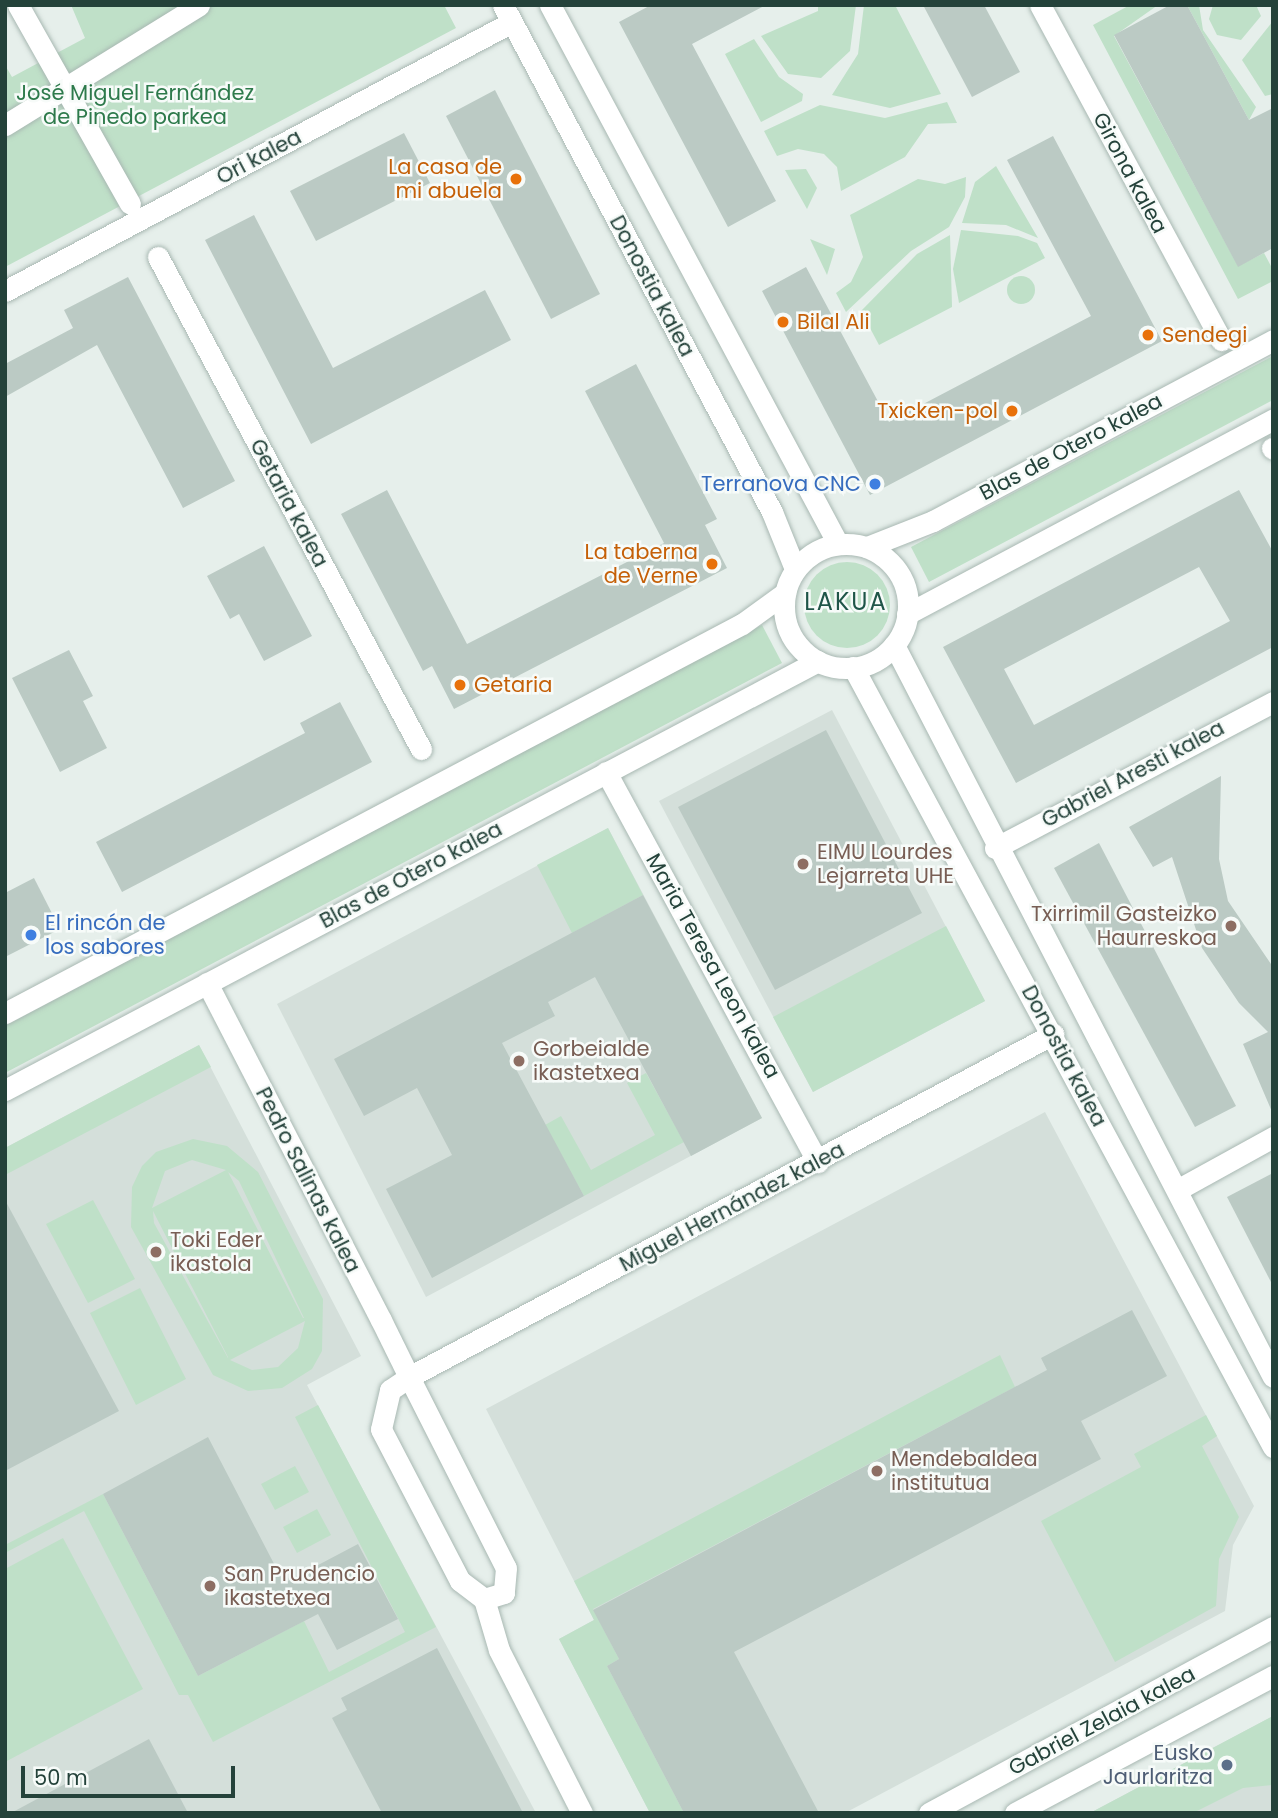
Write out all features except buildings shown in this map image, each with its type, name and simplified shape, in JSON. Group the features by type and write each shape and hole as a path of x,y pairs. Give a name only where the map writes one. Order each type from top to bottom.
{"street":[{"path":"18,5 130,204"},
{"path":"5,125 62,85 199,5"},
{"name":"Donostia kalea","path":"550,5 838,544"},
{"name":"Girona kalea","path":"1040,5 1220,340"},
{"name":"Donostia kalea","path":"508,14 772,512 795,569"},
{"name":"Ori kalea","path":"5,290 508,14"},
{"name":"Getaria kalea","path":"158,257 421,749"},
{"name":"Blas de Otero kalea","path":"867,547 933,521 1273,340"},
{"path":"907,614 1273,419"},
{"path":"838,544 867,547 903,581 907,614 894,645 853,667 818,662 790,633 785,593 795,569 838,544"},
{"path":"5,1013 742,624 785,593"},
{"name":"Donostia kalea","path":"894,645 995,848 1273,1377"},
{"name":"Blas de Otero kalea","path":"5,1090 818,662"},
{"name":"Donostia kalea","path":"853,667 1273,1447"},
{"name":"Gabriel Aresti kalea","path":"995,848 1273,702"},
{"name":"Maria Teresa Leon kalea","path":"606,772 818,1162"},
{"name":"Pedro Salinas kalea","path":"207,983 506,1568 505,1593 484,1599"},
{"name":"Miguel Hernández kalea","path":"409,1377 818,1162 1053,1034"},
{"path":"1177,1190 1273,1137"},
{"path":"409,1377 390,1390 381,1429 460,1581 484,1599 499,1650 582,1813"},
{"name":"Gabriel Zelaia kalea","path":"929,1813 1273,1627"},
{"name":"Gabriel Zelaia kalea","path":"1015,1813 1273,1676"}],"shaded area":[{"name":"EIMU Lourdes Lejarreta UHE","path":"832,710 985,1001 813,1092 659,801"},
{"name":"Gorbeialde ikastetxea","path":"608,828 762,1118 426,1297 277,1004"},
{"name":"San Prudencio ikastetxea","path":"199,1045 361,1356 307,1385 536,1813 5,1813 5,1148"},
{"name":"Mendebaldea institutua","path":"1045,1112 1254,1506 1233,1545 1225,1611 845,1813 650,1813 559,1639 594,1620 486,1409"},
{"name":"Eusko Jaurlaritza","path":"1273,1716 1273,1813 1090,1813"}],"green space":[{"name":"José Miguel Fernández de Pinedo parkea","path":"71,5 444,5 456,28 5,267 5,65 12,77 85,38"},
{"path":"818,5 856,5 850,51 821,78 788,74 761,36 818,11"},
{"path":"864,5 895,5 941,94 890,108 832,95 858,54"},
{"path":"1130,5 1158,5 1114,36 1238,266 1264,253 1273,270 1273,281 1238,299 1093,25"},
{"path":"1187,5 1199,5 1203,30 1256,107 1249,120"},
{"path":"1213,5 1256,5 1261,16 1241,40 1217,35 1209,19"},
{"path":"1273,21 1273,94 1265,96 1242,60"},
{"path":"754,39 779,77 803,94 802,101 761,122 725,54"},
{"path":"947,102 957,123 928,124 905,157 841,191 837,167 824,154 798,149 777,156 764,131 820,105 885,118"},
{"path":"996,166 1038,238 1006,225 962,223 975,182"},
{"path":"806,169 817,188 807,209 785,170"},
{"path":"966,177 965,197 949,227 911,251 846,312 836,293 851,282 863,257 850,215 918,179 945,184"},
{"path":"961,230 1018,236 1037,243 1045,258 959,303 953,269"},
{"path":"950,235 952,307 879,345 861,311 917,254"},
{"path":"810,239 835,249 827,275"},
{"path":"1021,276 1031,280 1035,290 1031,300 1021,304 1011,300 1007,290 1011,280"},
{"path":"1273,356 1273,400 929,582 911,547"},
{"path":"847,562 864,565 878,574 887,588 890,605 887,622 878,636 864,645 847,648 830,645 816,636 807,622 804,605 807,588 816,574 830,565"},
{"path":"762,625 782,663 5,1073 5,1026"},
{"path":"608,828 643,895 572,933 537,865"},
{"path":"946,926 985,1001 813,1092 773,1017"},
{"path":"199,1045 211,1067 5,1175 5,1148"},
{"path":"646,1073 684,1142 584,1196 545,1125 561,1116 591,1170 655,1135 627,1083"},
{"path":"193,1139 227,1146 258,1172 323,1299 322,1351 312,1369 282,1388 248,1391 213,1375 131,1227 132,1187 142,1166 156,1152","holes":["192,1160 226,1170 152,1208 165,1171","228,1172 239,1181 303,1318","153,1211 228,1358 154,1223","305,1321 298,1348 278,1367 252,1370 230,1360"]},
{"path":"93,1200 135,1279 88,1303 46,1224"},
{"path":"140,1288 186,1379 136,1405 90,1313"},
{"path":"1000,1355 1015,1387 593,1609 619,1659 607,1666 684,1813 650,1813 559,1639 594,1620 574,1581"},
{"path":"318,1405 436,1627 213,1742 188,1695 179,1695 84,1511 5,1553 5,1545 103,1494 198,1676 304,1621 329,1672 405,1632 295,1417"},
{"path":"1206,1415 1217,1436 1202,1446 1239,1517 1219,1559 1216,1606 1115,1662 1041,1521 1141,1467 1134,1454"},
{"path":"295,1466 309,1492 275,1510 261,1484"},
{"path":"317,1509 331,1535 297,1553 283,1527"},
{"path":"63,1538 143,1689 5,1762 5,1569"},
{"name":"Eusko Jaurlaritza","path":"1273,1716 1273,1785 1243,1788 1193,1813 1090,1813"}],"place":[{"name":"La casa de mi abuela","path":"516,179"},
{"name":"Bilal Ali","path":"783,322"},
{"name":"Sendegi","path":"1148,335"},
{"name":"Txicken-pol","path":"1012,411"},
{"name":"Terranova CNC","path":"875,484"},
{"name":"La taberna de Verne","path":"712,564"},
{"name":"Getaria","path":"460,685"},
{"name":"EIMU Lourdes Lejarreta UHE","path":"803,864"},
{"name":"Txirrimil Gasteizko Haurreskoa","path":"1231,926"},
{"name":"El rincón de los sabores","path":"31,935"},
{"name":"Gorbeialde ikastetxea","path":"519,1061"},
{"name":"Toki Eder ikastola","path":"156,1252"},
{"name":"Mendebaldea institutua","path":"877,1471"},
{"name":"San Prudencio ikastetxea","path":"210,1586"},
{"name":"Eusko Jaurlaritza","path":"1227,1765"}],"district":[{"name":"LAKUA","path":"846,602"}]}
